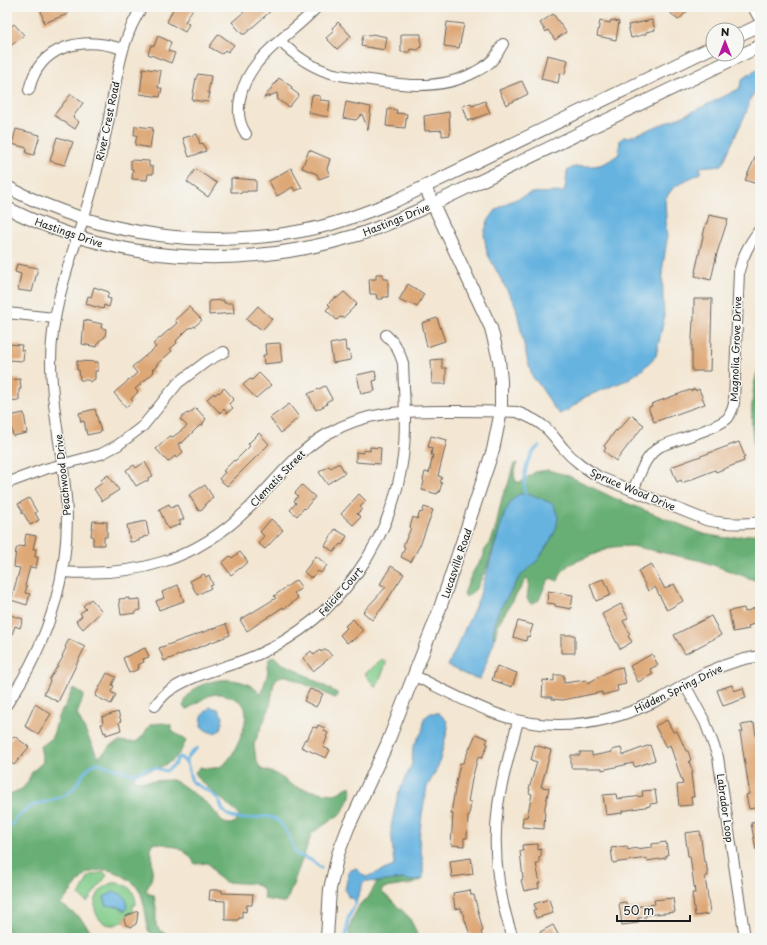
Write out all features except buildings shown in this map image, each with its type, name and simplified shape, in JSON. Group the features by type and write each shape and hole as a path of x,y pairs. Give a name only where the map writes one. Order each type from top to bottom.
{"street":[{"name":"River Crest Road","path":"77,237 84,219 105,138 122,49 130,29 142,7"},
{"path":"246,134 240,123 240,99 251,72 258,62 317,7"},
{"path":"754,7 760,18"},
{"path":"745,32 760,25"},
{"path":"280,41 300,60 311,66 334,74 423,86 444,83 470,75 484,67 494,58 503,44"},
{"path":"29,90 31,79 42,61 60,49 75,44 88,43 110,45 122,49"},
{"name":"Hastings Drive","path":"7,208 40,223 77,237 108,245 172,256 201,258 252,256 312,247 348,238 381,227 433,204 760,46"},
{"name":"Hastings Drive","path":"7,187 31,199 84,219 140,233 197,239 262,237 292,233 336,222 388,204 705,51"},
{"name":"Lucasville Road","path":"327,938 330,889 338,854 348,828 387,744 415,676 439,611 493,450 501,412 499,360 491,328 425,187"},
{"name":"Magnolia Grove Drive","path":"632,491 649,456 655,449 716,425 728,417 732,411 734,403 739,270 742,258 748,246 760,229"},
{"name":"Peachwood Drive","path":"7,704 19,686 43,638 57,597 67,541 67,515 55,416 51,360 54,318 77,237"},
{"path":"7,313 54,318"},
{"name":"Felicia Court","path":"155,706 171,689 183,682 253,657 273,647 314,620 348,585 377,542 393,503 403,456 405,433 403,363 393,342 386,335"},
{"path":"7,483 31,473 101,454 128,438 143,426 178,383 207,361 224,352"},
{"name":"Clematis Street","path":"62,572 87,574 111,573 135,570 173,559 202,544 234,522 300,453 327,434 367,417 386,412 405,411 501,412"},
{"name":"Spruce Wood Drive","path":"501,412 517,412 532,418 551,433 572,458 599,477 706,520 721,524 736,525 760,522"},
{"name":"Hidden Spring Drive","path":"415,676 497,714 536,724 557,726 596,722 639,709 706,673 741,659 760,656"},
{"name":"Labrador Loop","path":"684,685 705,722 718,757 745,938"},
{"path":"513,938 505,914 500,890 496,845 498,804 518,720"}],"green space":[{"path":"760,364 759,454 755,453 753,442 752,408 754,385"},
{"path":"517,463 514,475 516,482 521,482 535,472 548,470 569,476 614,498 704,534 726,538 760,533 760,582 702,561 632,546 612,547 570,564 561,573 558,581 550,578 539,600 531,604 527,599 529,581 527,578 498,624 494,642 493,632 497,614 520,576 538,560 554,534 505,512 487,567 477,588 466,597 464,594 471,576 492,539 503,496 513,466"},
{"path":"274,656 281,663 293,668 337,693 338,696 335,698 287,676 277,678 274,683 270,707 254,744 256,760 261,769 276,774 292,785 302,789 334,794 351,786 352,792 342,813 312,833 286,903 265,899 263,889 255,884 225,882 216,876 208,863 195,864 182,850 165,844 152,843 152,875 146,890 149,894 154,895 156,925 160,931 168,934 205,938 161,938 148,931 144,903 138,888 120,874 108,870 100,870 86,873 61,904 80,918 91,931 92,938 7,938 7,795 22,789 27,783 32,772 43,762 40,746 45,744 51,738 59,716 73,688 84,695 77,714 98,757 115,743 137,741 151,724 163,723 171,725 172,731 186,740 178,755 167,764 160,767 136,773 133,780 173,780 209,805 224,823 230,824 236,822 239,815 198,779 195,772 200,767 218,767 223,765 228,760 237,746 244,728 246,712 244,706 236,699 217,694 205,698 187,709 183,707 190,693 197,687 216,681 226,680 246,683 261,695 267,676 269,659"},
{"path":"382,659 386,664 376,688 365,674"},
{"path":"103,872 107,875 87,902 79,896 89,876"},
{"path":"403,879 412,881 423,879 413,884 384,888 381,891 409,917 417,933 416,938 350,938 349,931 352,919 360,904 368,898 377,882"},
{"path":"112,883 122,884 129,888 136,900 136,905 133,905 133,914 126,916 124,921 116,925 105,924 100,920 96,914 95,907 99,893 104,887"}],"water":[{"path":"759,69 758,89 750,99 746,113 722,165 700,167 701,173 673,188 665,199 667,240 662,272 664,318 656,356 643,369 627,380 585,397 568,410 559,414 533,378 528,363 516,307 487,253 484,234 488,221 496,210 507,203 531,193 564,192 567,171 579,166 595,166 607,162 619,154 620,140 624,137 629,137 683,116 739,89 743,78"},
{"path":"519,494 533,495 553,504 558,516 557,525 554,534 538,560 520,576 497,614 493,632 494,642 480,679 466,675 448,666 479,598 505,512 512,500"},
{"path":"210,707 218,709 223,717 221,729 214,733 201,726 202,716"},
{"path":"431,713 439,713 447,721 448,728 438,767 427,787 422,814 419,840 423,862 423,879 412,881 403,879 377,882 366,881 363,883 356,902 352,898 349,898 345,890 349,871 356,868 366,877 394,866 391,827 398,794 412,764 413,747 423,730 424,718"},
{"path":"113,892 123,895 127,901 125,911 118,906 106,905 104,897"}],"waterway":[{"path":"525,494 524,481 526,468 531,456 539,446"},
{"path":"187,762 189,756 197,748"},
{"path":"7,830 19,816 30,807 59,798 71,791 86,770 93,764 98,763 133,774 146,769 155,768 166,771 174,765 180,757 187,763 192,782 215,796 220,802 225,813 240,819 262,817 275,819 285,828 296,854 311,860 321,868"},
{"path":"346,938 348,919 356,902"}]}
